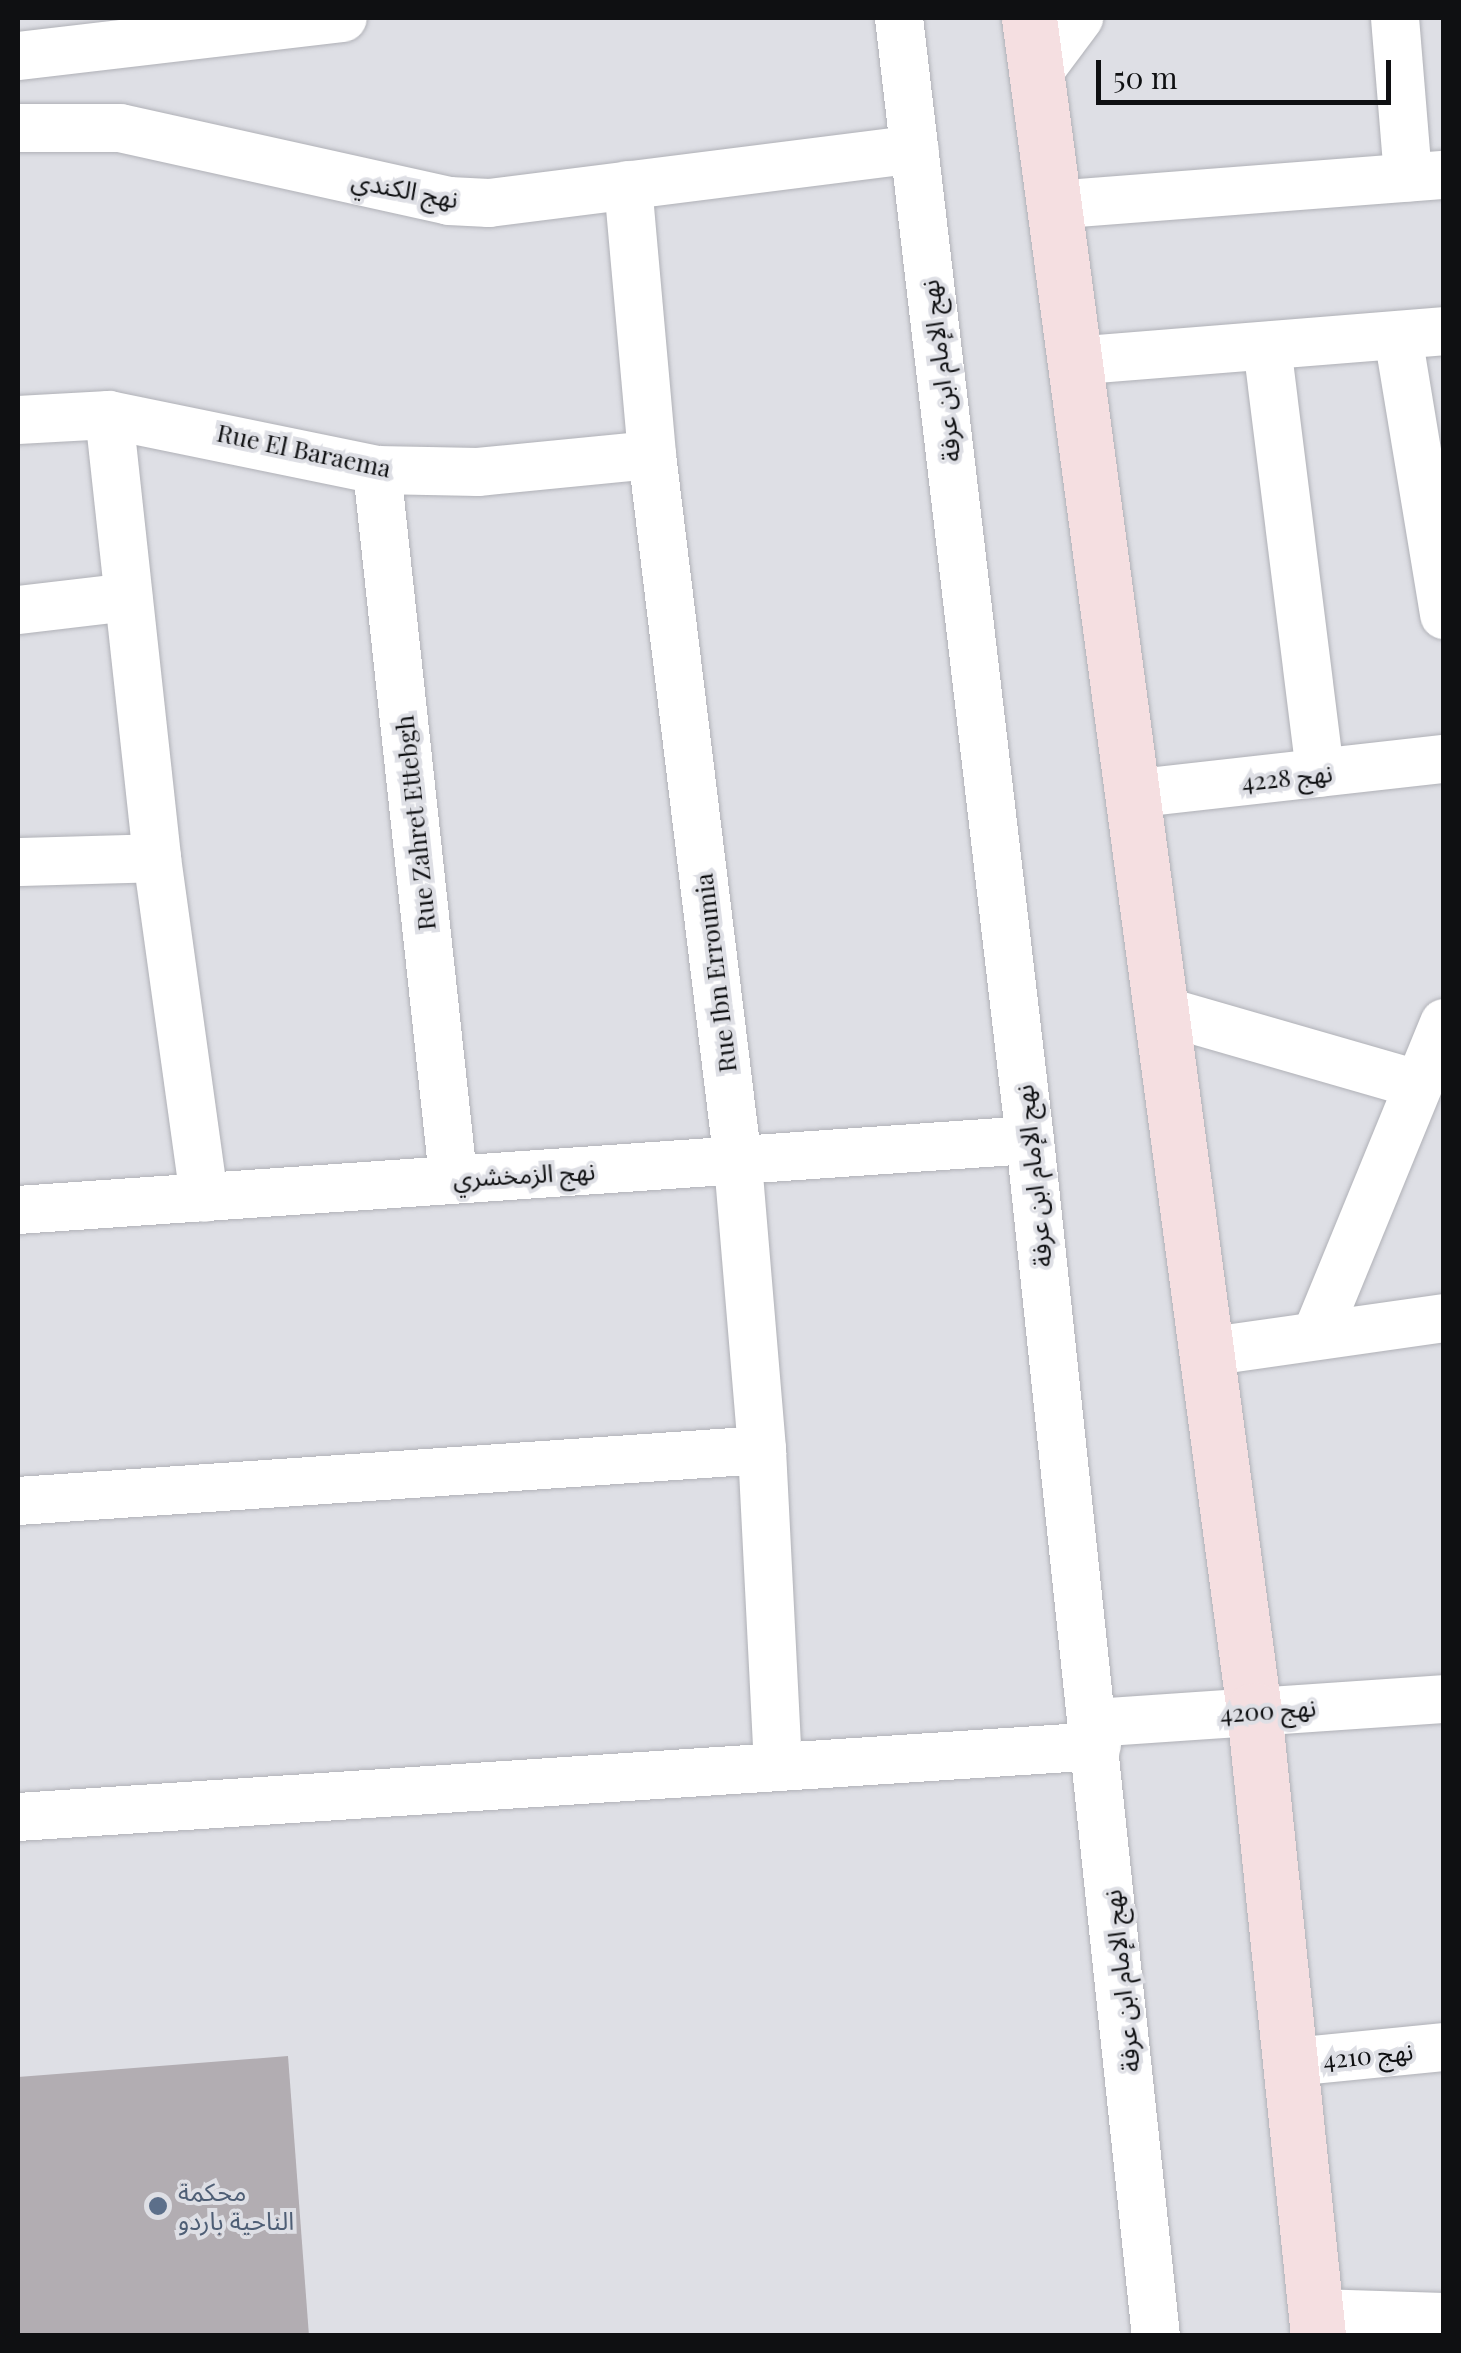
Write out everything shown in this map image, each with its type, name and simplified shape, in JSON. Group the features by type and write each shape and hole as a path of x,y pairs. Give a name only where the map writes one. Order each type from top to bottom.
{"street":[{"path":"18,56 343,18"},
{"name":"نهج الإمام ابن عرفة","path":"900,18 1030,1140 1156,2336"},
{"path":"1029,18 1254,1710 1317,2324 1444,2316"},
{"path":"1035,78 1079,18"},
{"path":"1052,205 1426,176 1395,18"},
{"name":"نهج الكندي","path":"18,128 120,128 450,201 489,203 914,149"},
{"name":"Rue Ibn Erroumia","path":"628,185 652,455 738,1163 762,1450 778,1762"},
{"path":"1073,361 1421,333 1444,614"},
{"path":"1267,346 1320,774"},
{"path":"109,414 157,858 204,1198"},
{"name":"Rue El Baraema","path":"18,420 109,414 377,470 478,472 652,455"},
{"name":"Rue Zahret Ettebgh","path":"377,470 452,1177"},
{"path":"18,610 128,597"},
{"name":"نهج 4228","path":"1131,794 1444,759"},
{"path":"18,862 157,858"},
{"path":"1160,1010 1416,1084"},
{"path":"1317,1332 1444,1023"},
{"name":"نهج الزمخشري","path":"18,1210 1030,1140"},
{"path":"1206,1352 1317,1332 1444,1318"},
{"path":"18,1501 762,1450"},
{"name":"نهج 4200","path":"18,1816 778,1762 1095,1735 1254,1710 1444,1699"},
{"name":"نهج 4210","path":"1292,2062 1444,2047"}],"building":[{"name":"محكمة الناحية باردو","path":"288,2056 309,2336 18,2336 18,2077"}],"place":[{"name":"محكمة الناحية باردو","path":"158,2206"}]}
